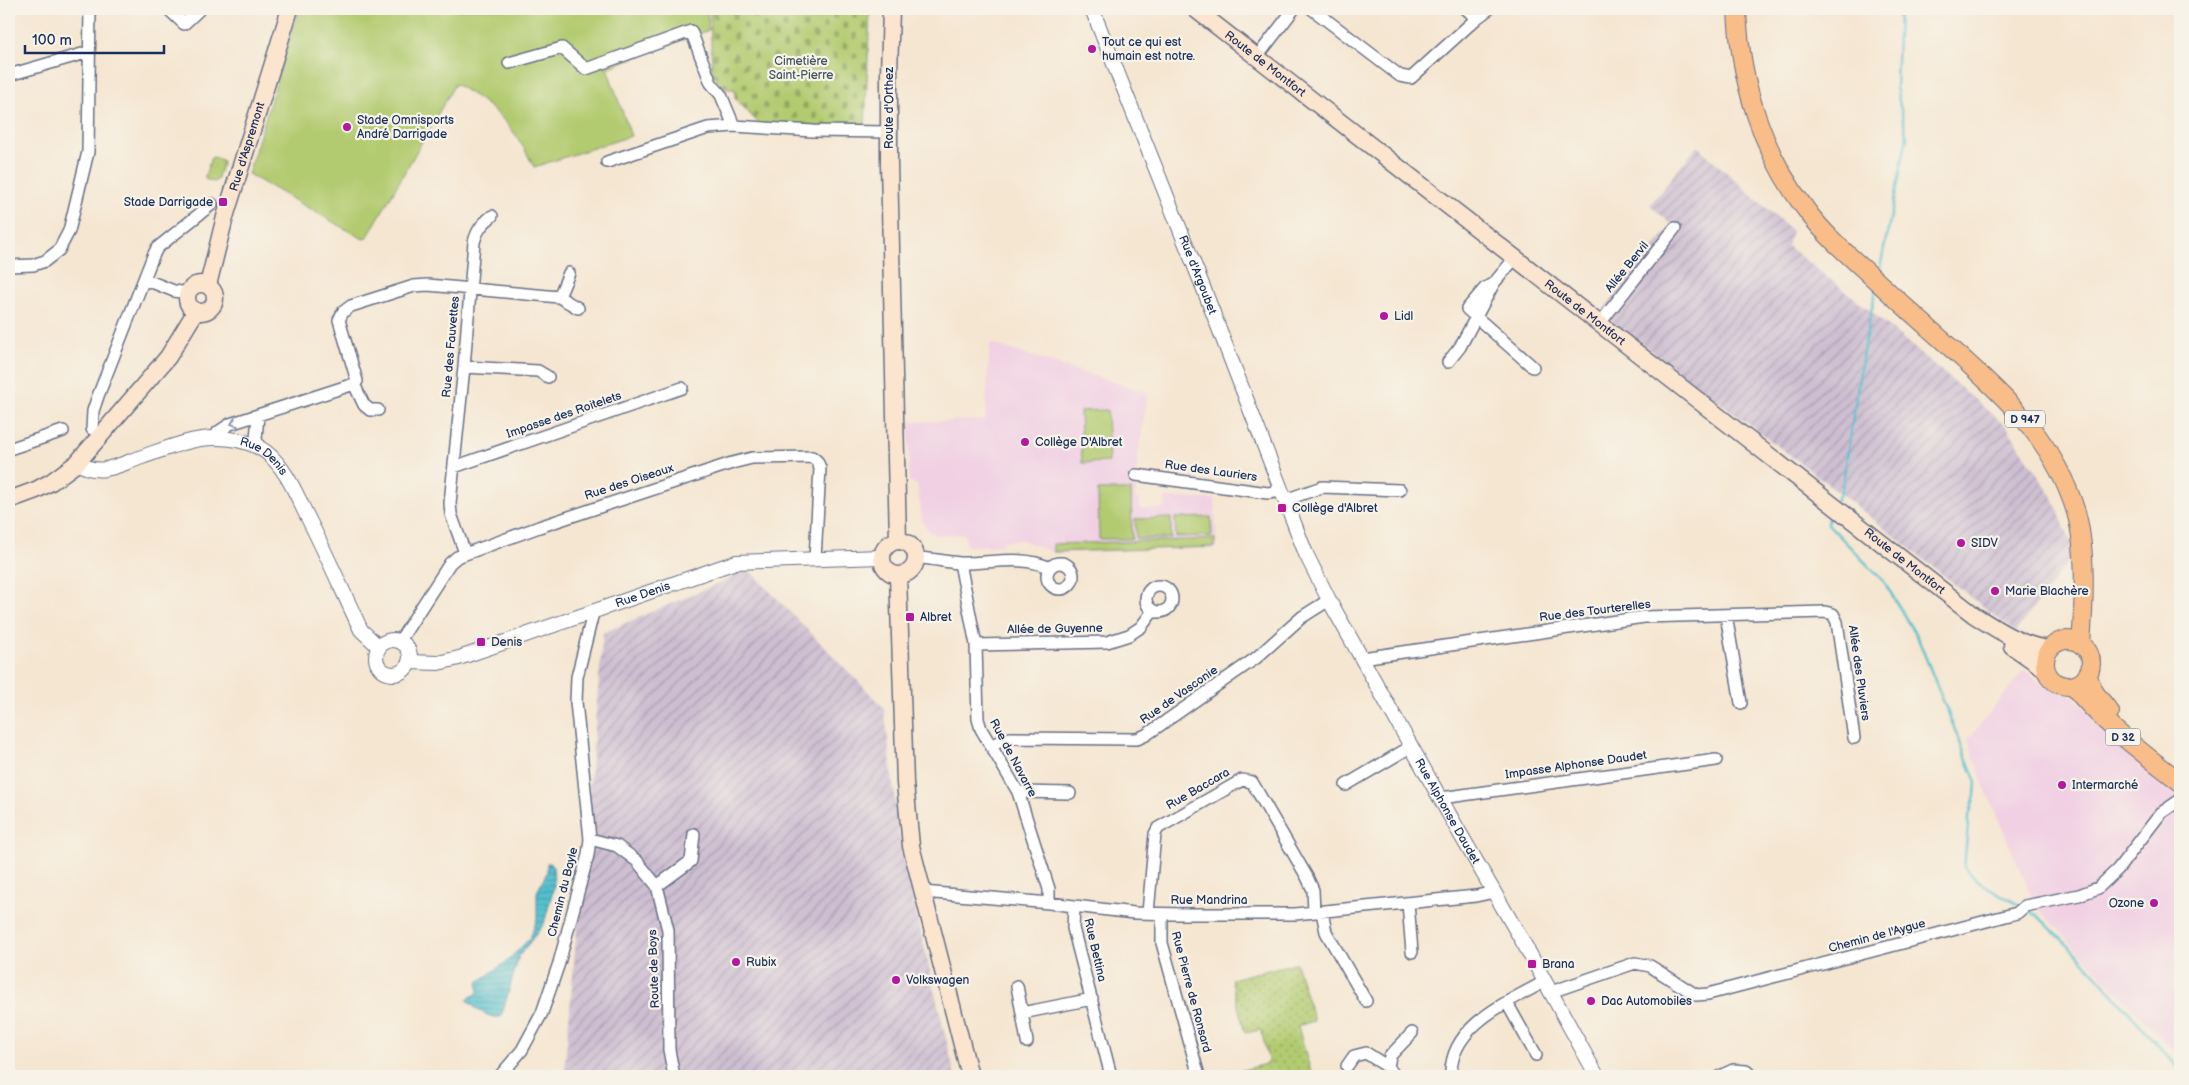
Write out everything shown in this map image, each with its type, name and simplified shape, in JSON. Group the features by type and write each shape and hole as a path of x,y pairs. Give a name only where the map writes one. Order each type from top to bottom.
{"main road":[{"name":"Rue d'Aspremont","path":"208,285 225,217 290,9"},
{"name":"Route d'Orthez","path":"892,9 888,132 898,541"},
{"name":"Route de Montfort","path":"1195,9 1974,615 2010,637 2032,647 2056,645"},
{"name":"D 947","path":"1737,9 1742,62 1750,98 1761,132 1777,165 1813,218 1866,271 2012,404 2048,450 2060,472 2076,514 2083,564 2081,645"},
{"path":"200,284 208,285 214,291 216,298 214,305 209,310 203,312 196,311 190,307 187,300 188,293 193,287 200,284"},
{"path":"9,500 51,482 77,463 168,357 196,311"},
{"path":"898,541 911,545 917,558 912,571 898,576 886,570 881,556 887,546 898,541"},
{"path":"898,576 908,820 911,846 970,1076"},
{"name":"D 947","path":"2056,645 2082,594"},
{"name":"Route de Montfort","path":"1974,615 1988,630 2045,669"},
{"path":"2070,640 2081,645 2090,659 2087,675 2084,680 2073,686 2060,685 2054,682 2045,669 2045,662 2056,645 2070,640"},
{"name":"D 32","path":"2087,675 2101,703 2115,718 2180,769"},
{"name":"D 32","path":"2073,686 2097,715 2180,782"}],"street":[{"path":"9,266 33,265 44,261 59,250 70,231 88,152 90,118 90,9"},
{"path":"168,9 184,24 200,9"},
{"name":"Rue d'Argoubet","path":"1092,9 1203,287 1301,543"},
{"path":"1257,57 1294,9"},
{"path":"1312,9 1400,76 1410,78 1489,9"},
{"path":"1466,9 1477,18"},
{"path":"509,63 562,48 586,69 691,31 711,83 721,95 734,126"},
{"path":"9,75 89,52"},
{"path":"607,162 708,128 734,126 813,131 888,132"},
{"path":"92,428 93,411 98,396 157,248 212,204"},
{"path":"492,216 476,233 470,289 559,297 578,308"},
{"name":"Allée Bervil","path":"1600,323 1676,228"},
{"path":"1448,362 1460,347 1494,283 1515,258"},
{"path":"559,297 569,273"},
{"path":"144,279 174,291 188,293"},
{"name":"Rue des Fauvettes","path":"378,410 370,410 364,405 354,384 356,381 339,320 343,312 352,306 414,286 428,285 470,289 450,503 451,514 465,553"},
{"path":"1475,317 1533,368"},
{"path":"464,367 538,371 548,377"},
{"path":"216,438 218,432 230,424 354,384"},
{"name":"Impasse des Roitelets","path":"454,467 682,388"},
{"path":"258,416 256,438 260,449"},
{"path":"9,449 63,431"},
{"name":"Rue Denis","path":"77,463 102,471 181,444 216,438 236,440 260,449 278,464 288,479 362,630 379,647"},
{"name":"Rue des Oiseaux","path":"399,642 406,627 450,563 465,553 732,463 752,458 812,457 817,461 820,468 814,559"},
{"name":"Rue des Lauriers","path":"1136,475 1283,496 1322,487 1400,490"},
{"name":"Rue Alphonse Daudet","path":"1301,543 1329,600 1597,1076"},
{"name":"Rue Denis","path":"409,662 438,663 459,658 590,611 736,562 881,556"},
{"path":"917,558 960,563 1028,561 1039,562 1050,568"},
{"name":"Rue de Navarre","path":"960,563 976,645 978,719 990,745 1018,792 1049,889 1048,903"},
{"name":"Rue de Vasconie","path":"990,745 1010,738 1137,739 1146,735 1256,658 1302,617 1329,600"},
{"name":"Chemin du Bayle","path":"500,1076 522,1050 542,1014 559,963 584,874 590,838 576,702 577,677 592,617 590,611"},
{"name":"Allée de Guyenne","path":"976,645 1107,642 1129,635 1141,627 1153,611"},
{"name":"Rue des Tourterelles","path":"1362,658 1644,617 1825,612 1833,614"},
{"name":"Allée des Pluviers","path":"1833,614 1837,622 1854,738"},
{"path":"1726,615 1741,703"},
{"path":"384,642 399,642 406,648 409,662 401,672 395,674 382,670 376,659 379,647 384,642"},
{"path":"1346,785 1412,746"},
{"name":"Impasse Alphonse Daudet","path":"1441,798 1716,760"},
{"name":"Rue Baccara","path":"1148,913 1155,834 1158,828 1242,780 1252,782 1307,877 1313,890 1318,912"},
{"path":"1018,792 1070,794"},
{"name":"Chemin de l'Aygue","path":"1451,1076 1454,1054 1464,1035 1485,1017 1507,1003 1548,987 1635,963 1650,966 1696,995 1708,994 2080,895 2098,888 2118,869 2161,813 2180,800"},
{"path":"657,886 691,861 694,834"},
{"name":"Route de Boys","path":"590,838 617,846 637,861 657,886 668,930 669,1050 674,1076"},
{"name":"Rue Mandrina","path":"923,892 1048,903 1118,912 1162,914 1318,912 1494,892"},
{"path":"1408,903 1412,952"},
{"name":"Rue Bettina","path":"1074,907 1073,928 1110,1072"},
{"path":"1318,912 1326,932 1366,1001"},
{"name":"Rue Pierre de Ronsard","path":"1162,914 1162,943 1199,1076"},
{"path":"1016,986 1027,1042"},
{"name":"Rue Bettina","path":"1022,1012 1092,999"},
{"path":"1507,1003 1536,1055"},
{"path":"1391,1072 1390,1056 1412,1033"},
{"path":"1347,1066 1354,1056 1366,1053 1391,1072"},
{"path":"1720,1076 1733,1070 1746,1071 1752,1076"}],"shaded area":[{"path":"1697,146 1792,231 1787,246 1866,307 2007,427 2053,498 2075,553 2015,632 1835,489 1601,313 1672,225 1650,205"},
{"name":"Collège D'Albret","path":"990,343 1148,393 1137,462 1135,499 1139,499 1140,509 1165,508 1165,498 1215,499 1217,548 1054,553 1023,540 1003,541 1002,545 966,546 965,534 937,535 931,533 923,523 917,485 909,481 909,422 985,420"},
{"path":"749,570 884,708 901,850 955,1076 564,1076 603,633"},
{"path":"2024,670 2052,691 2064,692 2075,697 2098,724 2180,791 2180,1055 2170,1047 2041,912 2031,896 1982,781 1968,740"}],"green space":[{"name":"Stade Omnisports André Darrigade","path":"299,9 707,9 709,30 607,68 631,136 534,167 518,139 502,118 482,101 455,84 367,238 363,239 248,174"},
{"name":"Cimetière Saint-Pierre","path":"710,9 870,9 865,129 760,125 735,98 735,89 726,89 712,74"},
{"path":"213,157 223,162 217,180 214,182 205,179 211,158"},
{"path":"1107,410 1109,462 1082,463 1080,411"},
{"path":"1098,490 1131,490 1132,539 1099,539"},
{"path":"1211,517 1212,536 1176,537 1175,518"},
{"path":"1171,518 1171,538 1136,539 1135,519"},
{"path":"1215,539 1215,547 1053,552 1053,544"},
{"path":"1296,963 1314,1021 1298,1026 1312,1076 1221,1076 1269,1063 1261,1030 1245,1033 1231,979"}],"water":[{"path":"547,863 553,866 554,886 544,924 519,956 500,1017 486,1015 467,999 478,993 478,982 506,962 530,938 537,919 537,892 547,872"}],"waterway":[{"path":"1879,273 1907,138 1896,87 1899,9"},
{"path":"1836,501 1842,489 1864,346 1876,289"},
{"path":"1830,509 1828,524 1885,583 1919,641 1976,782 1975,795 1969,816 1964,867 1977,881 2019,905"},
{"path":"2026,909 2038,916 2080,957 2180,1070"}],"place":[{"name":"Tout ce qui est humain est notre.","path":"1092,49"},
{"name":"Stade Omnisports André Darrigade","path":"347,127"},
{"name":"Stade Darrigade","path":"223,202"},
{"name":"Lidl","path":"1384,316"},
{"name":"Collège D'Albret","path":"1025,442"},
{"name":"Collège d'Albret","path":"1282,508"},
{"name":"SIDV","path":"1961,543"},
{"name":"Marie Blachère","path":"1995,591"},
{"name":"Albret","path":"910,617"},
{"name":"Denis","path":"481,642"},
{"name":"Intermarché","path":"2062,785"},
{"name":"Ozone","path":"2154,903"},
{"name":"Rubix","path":"736,962"},
{"name":"Brana","path":"1532,964"},
{"name":"Volkswagen","path":"896,980"},
{"name":"Dac Automobiles","path":"1591,1001"}]}
